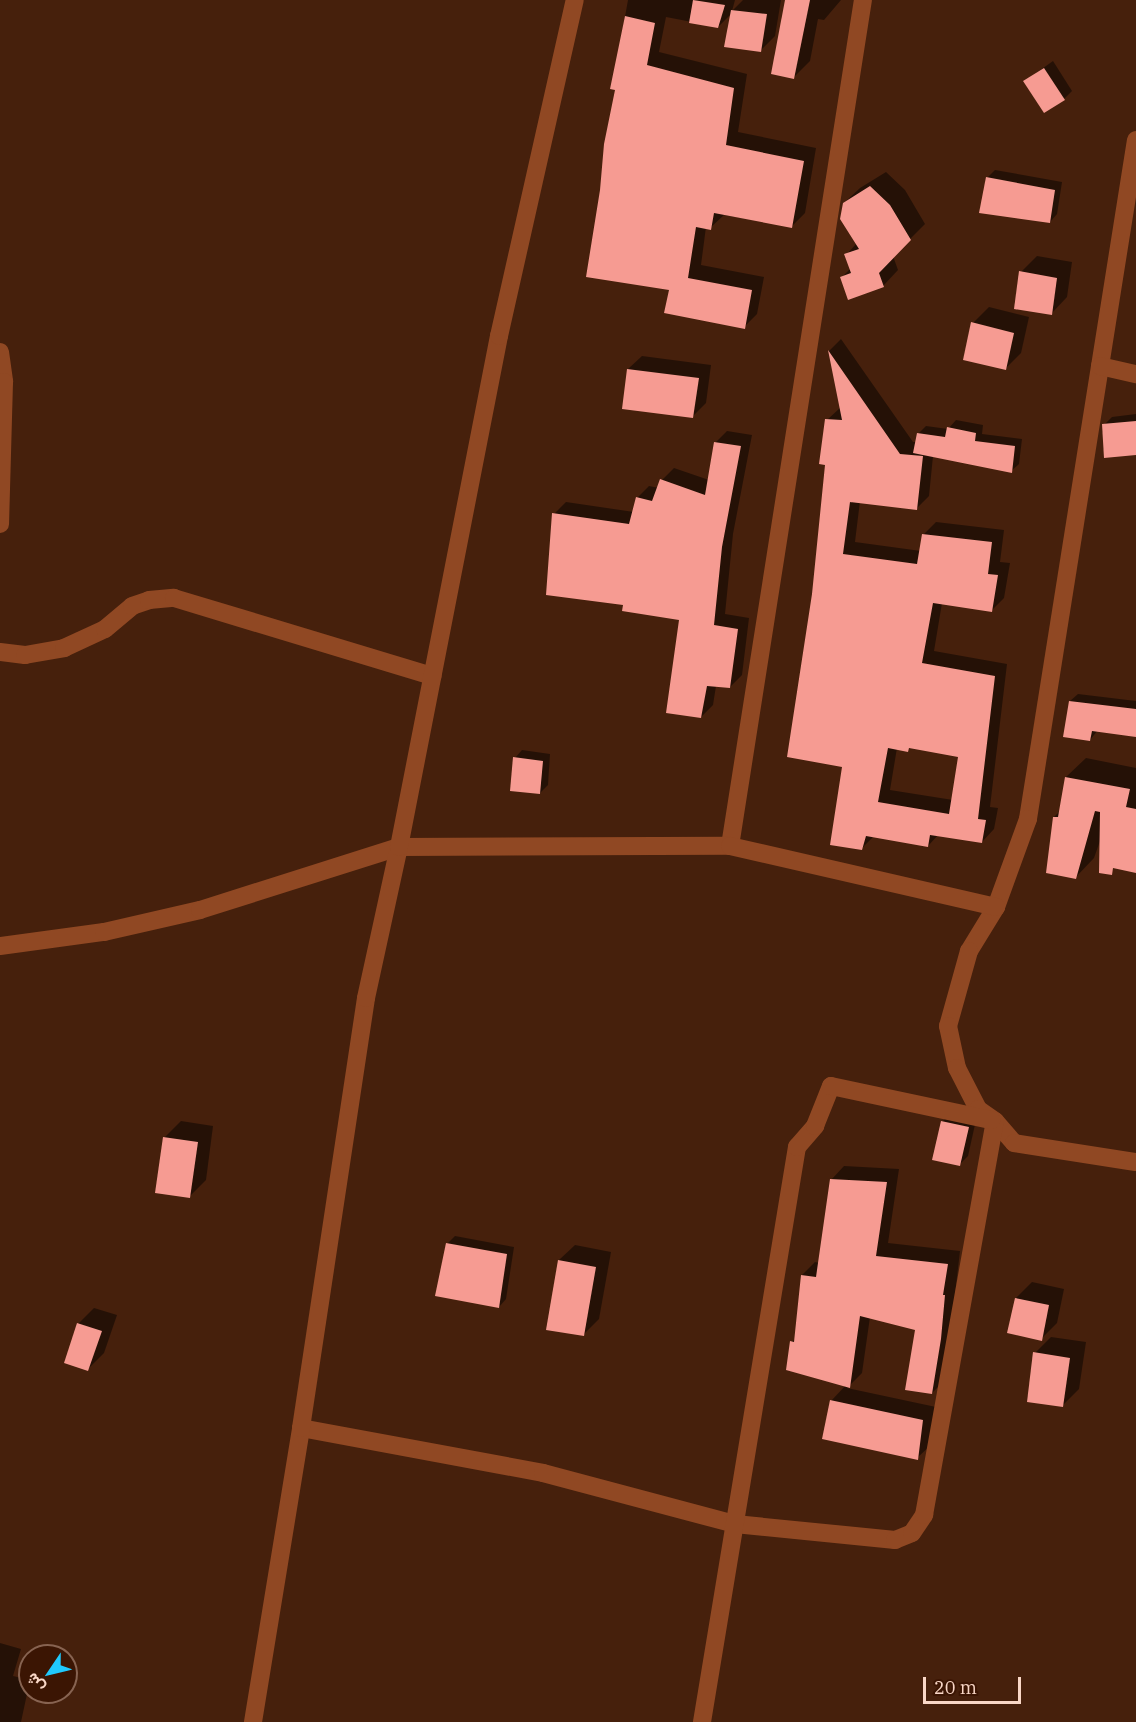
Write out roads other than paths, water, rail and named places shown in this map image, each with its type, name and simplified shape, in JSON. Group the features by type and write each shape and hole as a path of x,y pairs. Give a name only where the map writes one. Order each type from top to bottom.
{"street":[{"path":"253,1722 301,1428 366,998 399,847 499,336 576,0"},
{"path":"730,846 863,0"},
{"path":"1136,140 1028,819 996,907 969,951 948,1026 957,1068 978,1109 995,1121 1014,1143 1136,1162"},
{"path":"0,352 4,382 0,524"},
{"path":"1100,366 1136,374"},
{"path":"0,652 25,655 64,648 105,629 132,606 149,600 174,597 433,676"},
{"path":"0,946 104,932 201,910 399,847 730,846 996,907"},
{"path":"702,1722 797,1147 815,1125 831,1086 995,1121"},
{"path":"301,1428 543,1473 650,1499 735,1524 895,1540 912,1533 924,1515 995,1121"}]}
